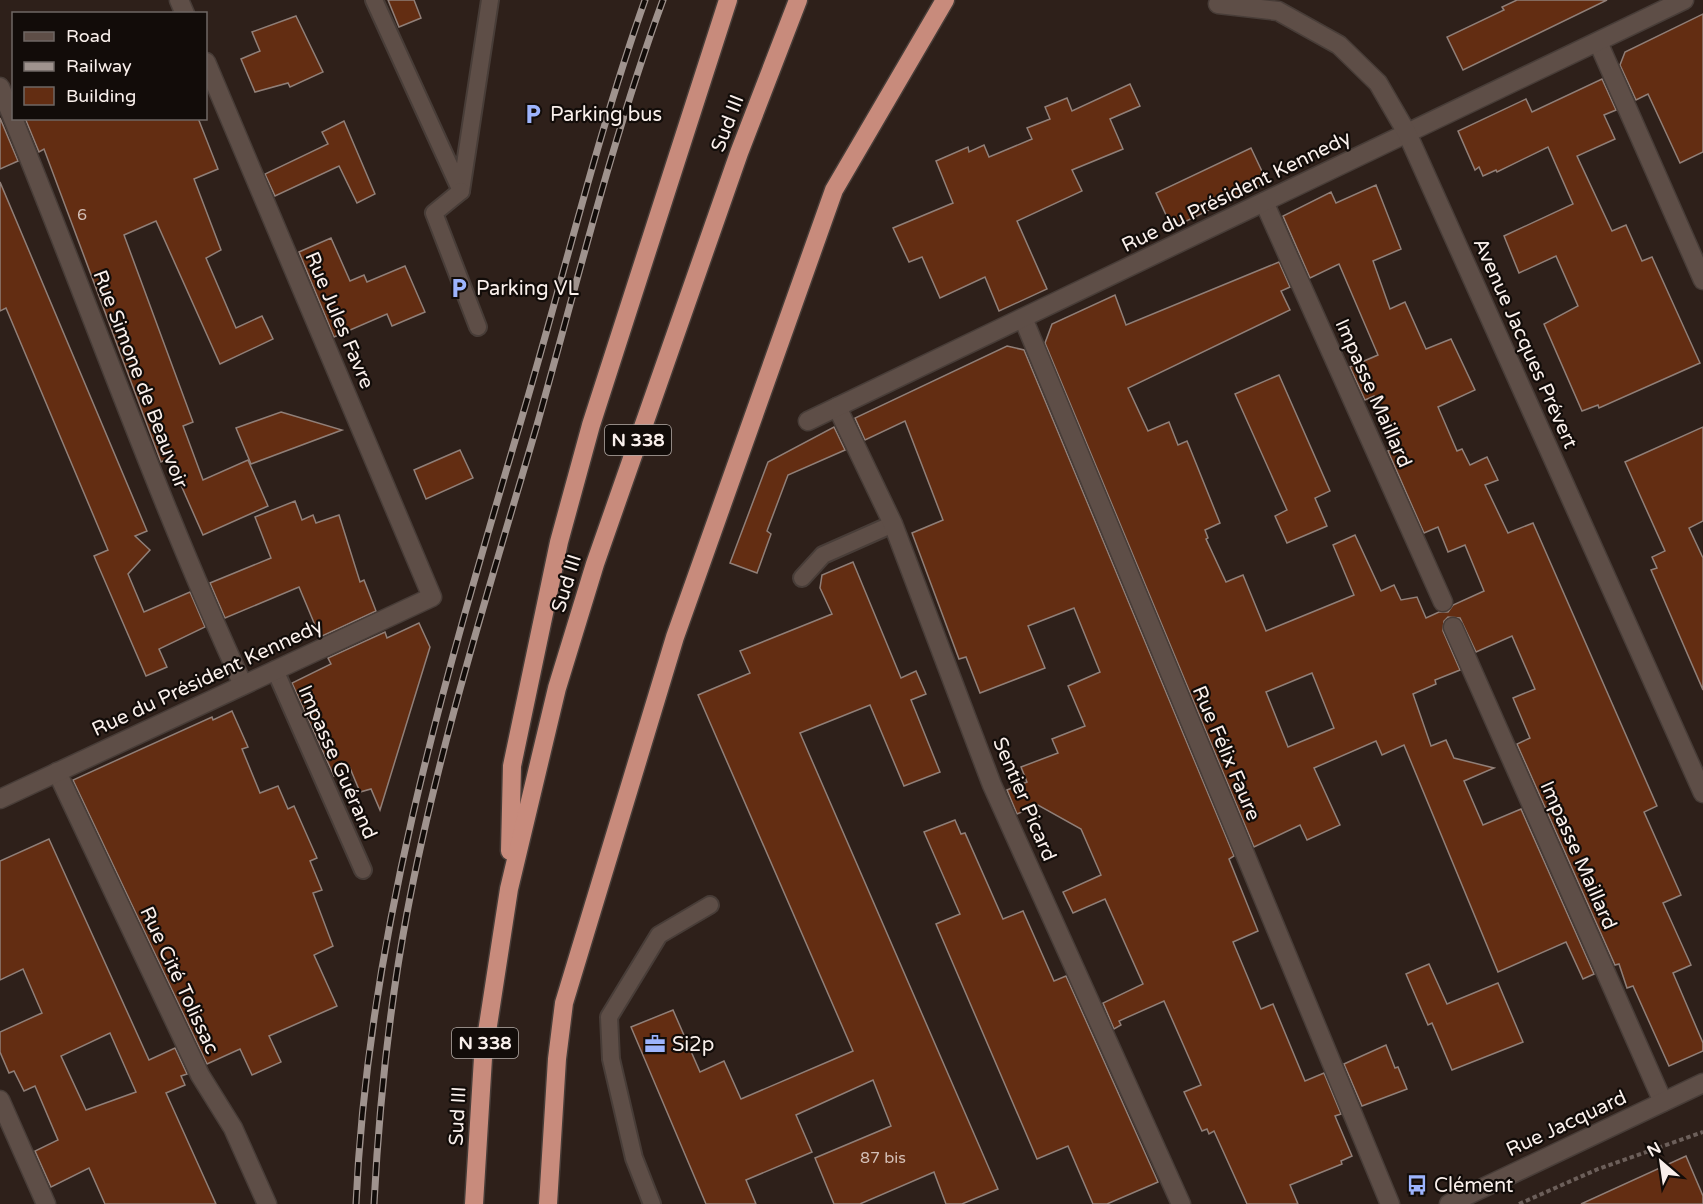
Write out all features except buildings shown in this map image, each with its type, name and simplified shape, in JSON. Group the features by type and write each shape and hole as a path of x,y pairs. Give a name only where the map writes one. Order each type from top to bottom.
{"highway":[{"path":"509,889 512,766 559,542 591,425 729,0"},
{"name":"Sud III","path":"474,1204 483,1058 509,889 557,688 595,564 739,153 798,0"},
{"path":"549,1204 556,1059 564,1003 675,637 834,190 945,0"}],"street":[{"name":"Rue du Président Kennedy","path":"808,421 1684,0"},
{"name":"Avenue Jacques Prévert","path":"1218,2 1278,11 1339,45 1378,83 1407,133 1703,793"},
{"path":"1598,42 1703,280"},
{"name":"Rue Jules Favre","path":"207,64 432,597"},
{"name":"Rue Simone de Beauvoir","path":"0,87 12,116"},
{"name":"Rue Simone de Beauvoir","path":"14,120 59,229 172,521 243,685"},
{"name":"Impasse Maillard","path":"1264,202 1443,602"},
{"name":"Rue Félix Faure","path":"1023,318 1390,1204"},
{"name":"Sentier Picard","path":"837,407 893,524 992,785 1181,1204"},
{"name":"Rue du Président Kennedy","path":"0,799 432,597"},
{"name":"Impasse Maillard","path":"1453,627 1663,1102"},
{"name":"Rue Cité Tolissac","path":"57,772 200,1075 234,1128 267,1204"},
{"name":"Rue Jacquard","path":"1449,1204 1703,1083"},
{"path":"0,1100 46,1204"}],"lane":[{"path":"374,0 461,191"},
{"path":"478,327 434,213 461,191 490,0"},
{"path":"802,578 823,555 893,524"},
{"name":"Impasse Guérand","path":"274,670 363,870"},
{"path":"652,1204 634,1158 611,1059 609,1017 659,935 710,904"}],"path":[{"path":"1519,1204 1598,1169 1703,1132"}],"railway":[{"path":"356,1204 364,1102 377,1001 394,900 416,801 468,603 597,151 645,0"},
{"path":"374,1204 382,1095 395,985 407,913 434,790 466,668 537,425 611,158 663,0"}],"place":[{"name":"Parking bus","path":"533,114"},
{"name":"Parking VL","path":"459,288"},
{"name":"Si2p","path":"655,1044"},
{"name":"Clément","path":"1417,1185"}]}
